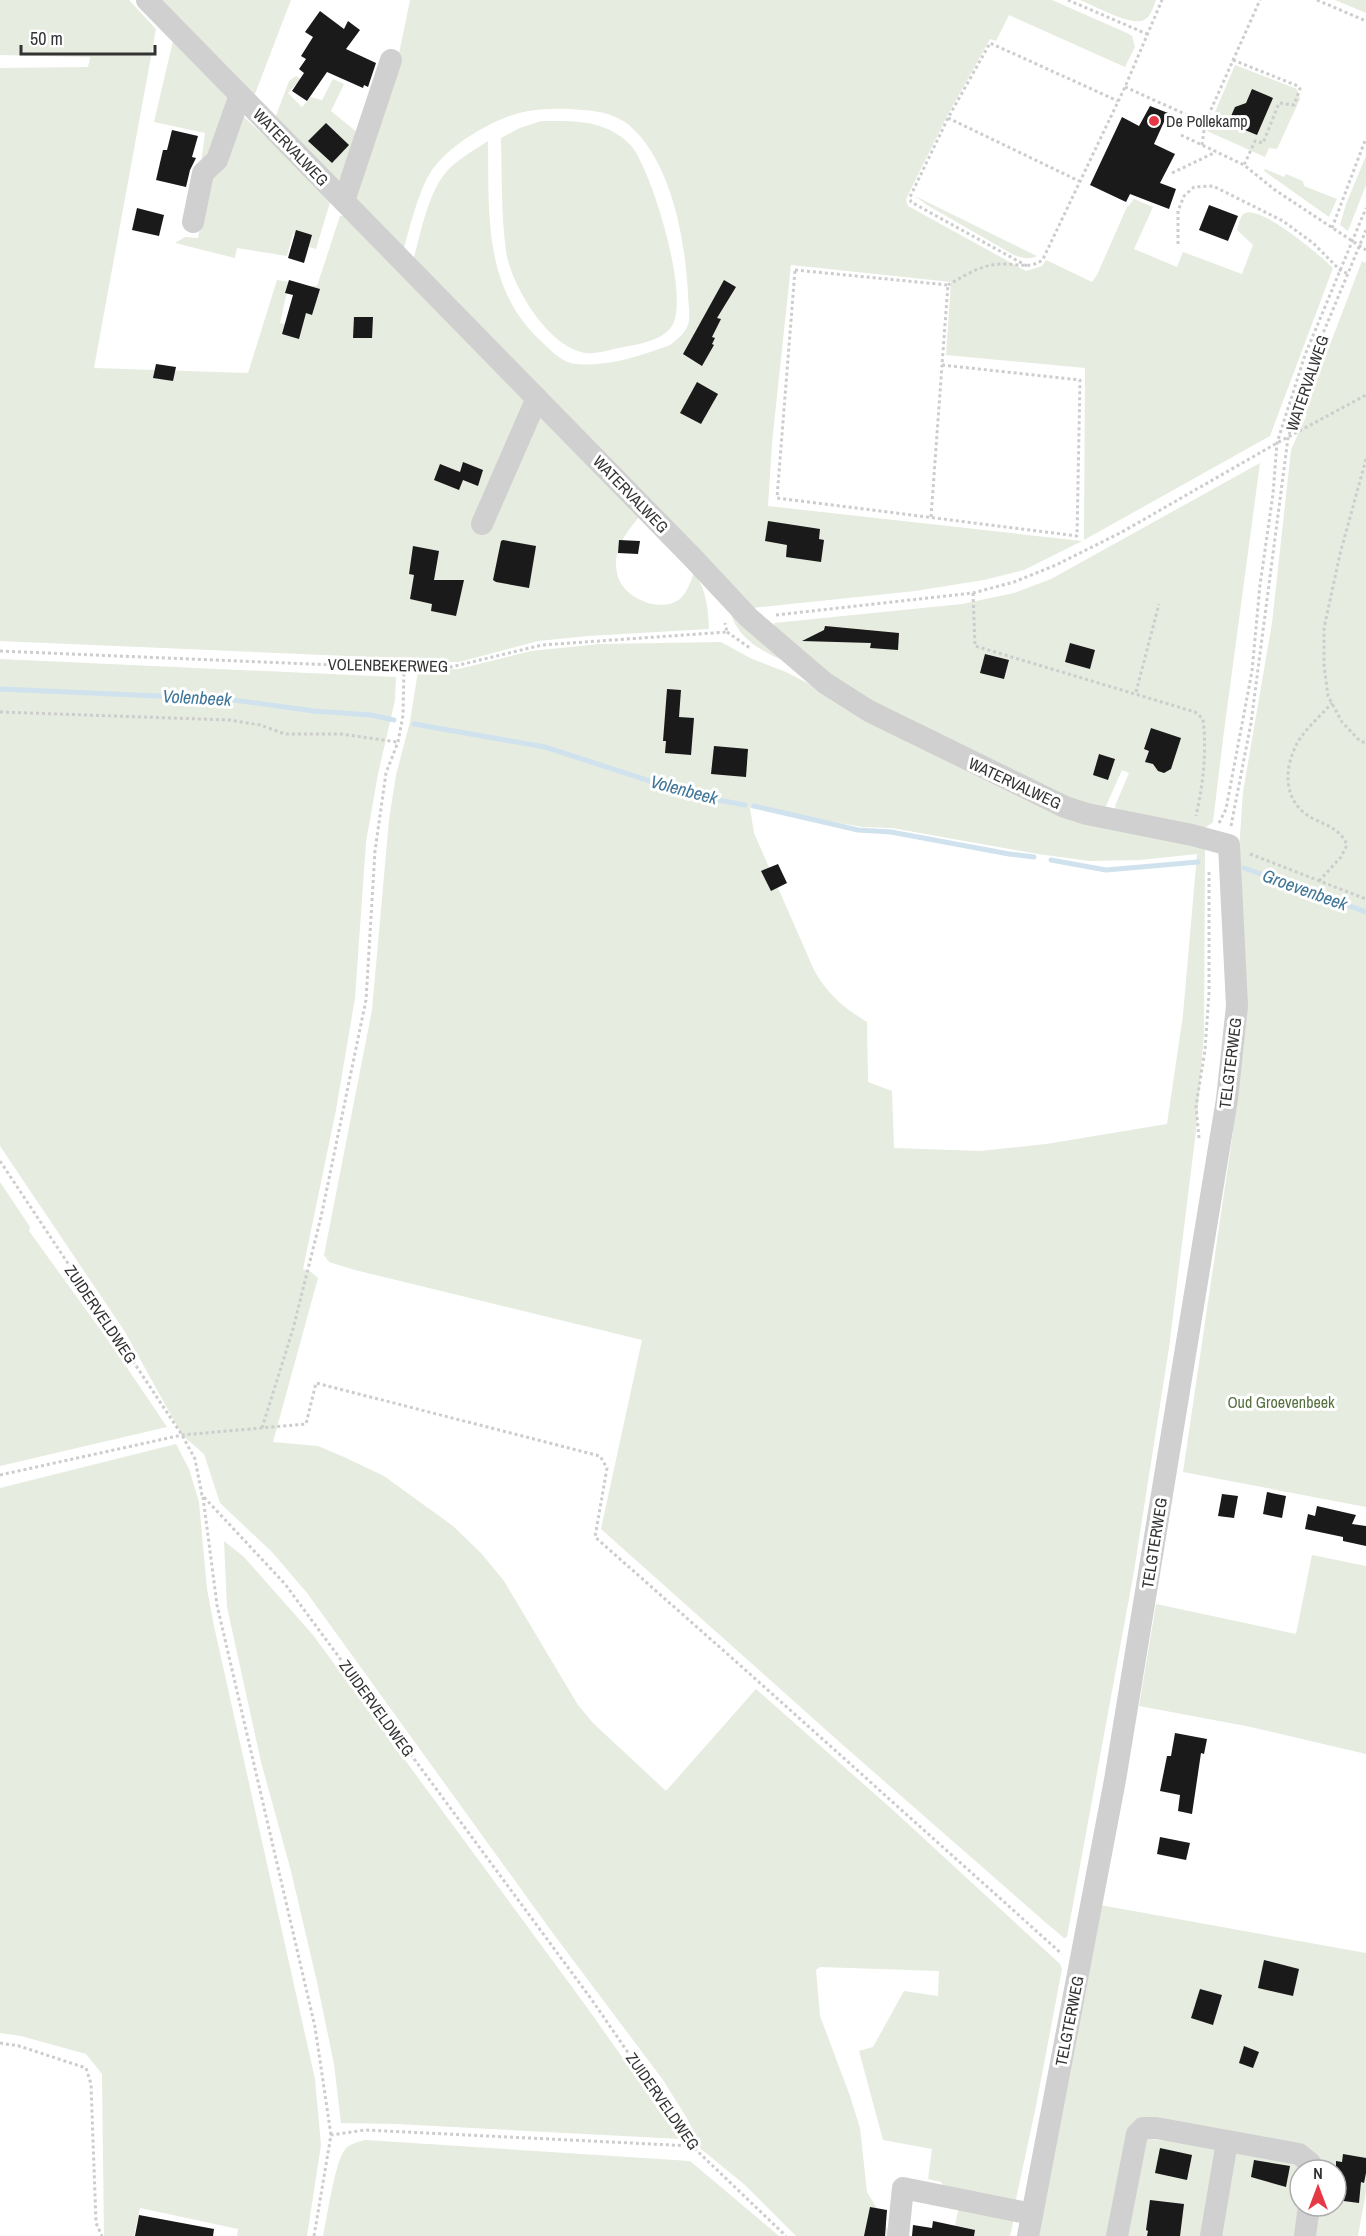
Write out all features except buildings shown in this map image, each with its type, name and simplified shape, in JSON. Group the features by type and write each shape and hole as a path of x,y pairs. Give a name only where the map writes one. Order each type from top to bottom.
{"street":[{"name":"WATERVALWEG","path":"147,0 749,618 834,689 869,711 1065,807 1087,814 1211,840"},
{"path":"344,201 391,60"},
{"path":"193,222 203,173 218,160 240,95"},
{"path":"482,524 537,398"},
{"name":"TELGTERWEG","path":"1030,2225 1115,1780 1227,1099 1237,1006 1211,840"},
{"path":"1117,2236 1137,2134 1143,2128 1156,2128 1299,2154 1304,2158"},
{"path":"1210,2236 1227,2142"},
{"path":"898,2236 903,2187 1030,2225"},
{"path":"1305,2236 1307,2218"}],"path":[{"path":"1068,0 1147,33"},
{"path":"942,365 1080,380 1077,536 777,498 795,270 948,285 989,265 1027,266 1039,263 1043,259 1125,87 1162,0"},
{"path":"1202,145 1205,123 1260,0"},
{"path":"1317,0 1366,21"},
{"path":"1027,266 911,202 910,196 948,118 990,43 1118,101"},
{"path":"1233,60 1300,89 1294,105 1279,103 1263,143 1255,141 1244,165"},
{"path":"1125,87 1205,123"},
{"path":"948,118 1080,182"},
{"path":"1181,135 1244,165 1275,190 1366,250"},
{"path":"1332,228 1366,138"},
{"path":"1172,173 1216,152"},
{"path":"1178,244 1178,211 1184,196 1194,187 1213,186 1283,221 1313,243 1340,270 1348,274"},
{"name":"WATERVALWEG","path":"1211,840 1226,808 1252,671 1277,443 1301,365 1366,208"},
{"name":"WATERVALWEG","path":"1211,840 1231,820 1251,723 1288,438 1314,355 1366,230"},
{"path":"931,517 948,285"},
{"path":"749,618 973,593 1014,582 1056,565 1122,532 1366,394"},
{"path":"1366,459 1340,554 1324,628 1323,665 1328,696 1342,722 1360,741 1366,743"},
{"path":"973,593 975,645 1136,692 1195,712 1203,719 1205,737 1203,784 1211,840 1366,899"},
{"path":"1136,692 1160,604"},
{"name":"VOLENBEKERWEG","path":"0,651 404,668 451,667 542,645 727,632 725,621"},
{"path":"262,1428 293,1329 318,1228 366,1000 375,851 386,773 398,742 403,715 404,668"},
{"path":"1319,881 1341,857 1347,845 1335,828 1310,817 1296,806 1289,794 1289,763 1298,742 1332,703"},
{"path":"0,712 229,720 260,725 285,734 341,734 398,742"},
{"name":"ZUIDERVELDWEG","path":"0,1161 182,1434 195,1460 202,1496 285,1584 592,2000 692,2146 786,2236"},
{"path":"0,1475 182,1434 306,1424 316,1383 600,1456 608,1468 595,1537 1079,1969"},
{"path":"202,1496 217,1605 315,2027 331,2135 314,2236"},
{"path":"0,2043 20,2046 86,2068 91,2084 96,2223 102,2236"},
{"path":"331,2135 365,2130 692,2146"}],"green space":[{"path":"0,0 129,0 156,29 94,368 248,373 277,280 289,282 280,323 298,326 307,286 317,286 340,216 347,216 641,515 626,534 617,556 617,573 626,590 643,601 653,604 673,603 683,596 694,573 704,593 709,629 538,641 459,662 401,663 372,657 0,641 0,68 88,67 90,57 0,55"},
{"path":"158,0 291,0 253,99"},
{"path":"410,0 1052,0 1127,33 1132,36 1135,47 1125,67 1009,15 996,41 990,39 946,118 909,193 906,200 908,206 1026,271 1042,266 1046,260 1092,282 1126,209 1134,199 1153,207 1134,249 1177,267 1183,252 1242,274 1253,245 1237,230 1242,216 1245,213 1253,213 1277,224 1333,268 1270,436 1084,540 1085,368 946,355 951,282 791,265 772,443 768,506 1082,541 1024,570 984,580 915,591 752,608 413,261 425,217 437,185 453,166 488,141 493,249 499,274 509,298 523,321 553,353 576,364 612,362 670,345 678,339 688,325 684,250 674,203 666,180 644,141 629,125 601,112 550,109 519,113 483,128 449,152 432,170 418,199 403,251 355,202 392,88"},
{"path":"1080,0 1156,0 1148,17 1144,20 1131,21"},
{"path":"1335,0 1366,0 1366,13"},
{"path":"173,41 231,101 217,145 201,164 205,133 154,122"},
{"path":"1235,65 1297,89 1300,99 1277,149 1269,148 1265,157 1207,131"},
{"path":"296,76 301,79 288,93 302,107 311,97 322,100 333,79 344,84 331,111 359,134 337,185 274,121 289,81"},
{"path":"241,114 331,199 316,249 309,247 311,236 293,234 287,256 237,248 235,258 175,243 185,237 198,238 213,167"},
{"path":"541,121 582,122 611,130 633,148 641,162 667,236 676,289 676,311 672,326 661,336 653,340 600,352 587,353 573,349 546,328 515,281 506,251 502,209 501,138"},
{"path":"1366,156 1366,185 1348,231 1340,225"},
{"path":"1265,169 1284,177 1286,174 1303,181 1304,186 1337,199 1329,217 1264,171"},
{"path":"915,196 1037,256 1018,257"},
{"name":"Oud Groevenbeek","path":"1362,261 1365,263 1366,261 1366,1507 1183,1472 1233,1132 1239,851 1243,792 1272,623 1291,450 1307,414 1303,415"},
{"path":"1260,463 1213,822 1205,828 1117,814 1115,806 1129,773 1122,770 1106,806 1101,809 1067,801 834,681 774,628 774,623 962,604 1014,593 1051,579"},
{"path":"731,614 787,662 769,654 746,638"},
{"path":"721,642 752,659 786,672 1066,816 1205,849 1204,1034 1196,1131 1169,1348 1134,1571 1067,1937 1064,1938 1045,1922 601,1529 642,1340 355,1270 329,1262 324,1255 372,1010 389,820 396,775 410,722 418,671 459,669 531,651 599,644","holes":["750,808 863,827 892,828 1090,861 1140,860 1197,854 1183,1015 1167,1124 1046,1144 980,1151 894,1148 892,1091 868,1082 867,1022 837,1000 814,970 754,833"]},
{"path":"0,659 396,677 395,700 378,774 366,842 355,998 336,1110 303,1269 318,1278 273,1442 318,1446 344,1457 384,1476 453,1526 481,1553 504,1581 578,1705 593,1723 666,1791 756,1689 894,1811 1060,1964 1062,1969 1015,2204 947,2190 941,2182 928,2179 932,2149 883,2140 859,2051 873,2047 904,1991 938,1996 939,1971 820,1967 816,1970 820,2016 860,2128 867,2192 883,2218 890,2236 796,2236 745,2185 701,2149 688,2120 663,2080 552,1932 307,1593 272,1552 220,1503 204,1454 182,1435 125,1332 0,1146"},
{"path":"0,1182 30,1227 29,1231 113,1347 167,1427 0,1466"},
{"path":"176,1444 189,1469 199,1502 207,1589 214,1626 315,2079 321,2145 307,2236 237,2236 238,2229 140,2208 134,2236 104,2236 102,2074 86,2054 21,2036 0,2033 0,1488"},
{"path":"224,1541 244,1557 313,1635 586,2006 680,2139 341,2123 334,2064 317,1982 291,1871 261,1762 227,1607"},
{"path":"1312,1555 1366,1566 1366,1754 1251,1727 1139,1706 1156,1604 1296,1634"},
{"path":"1100,1905 1366,1953 1366,2192 1358,2236 1311,2236 1313,2218 1348,2218 1348,2158 1288,2158 1288,2161 1147,2120 1109,2236 1038,2236"},
{"path":"1142,2138 1217,2147 1202,2236 1123,2236"},
{"path":"365,2140 690,2161 779,2236 323,2236 334,2178 341,2157 348,2147"},
{"path":"1233,2151 1288,2159 1288,2218 1298,2218 1297,2236 1219,2236"},
{"path":"959,2206 1014,2218 1010,2236 953,2236"}],"waterway":[{"name":"Volenbeek","path":"0,689 226,699 314,711 371,715 394,720"},
{"name":"Volenbeek","path":"414,724 545,747 696,796 745,805"},
{"name":"Volenbeek","path":"754,806 858,830 891,832 1034,857"},
{"name":"Volenbeek","path":"1051,860 1106,870 1198,862"},
{"name":"Groevenbeek","path":"1244,868 1366,912"}],"place":[{"name":"De Pollekamp","path":"1154,121"}]}
